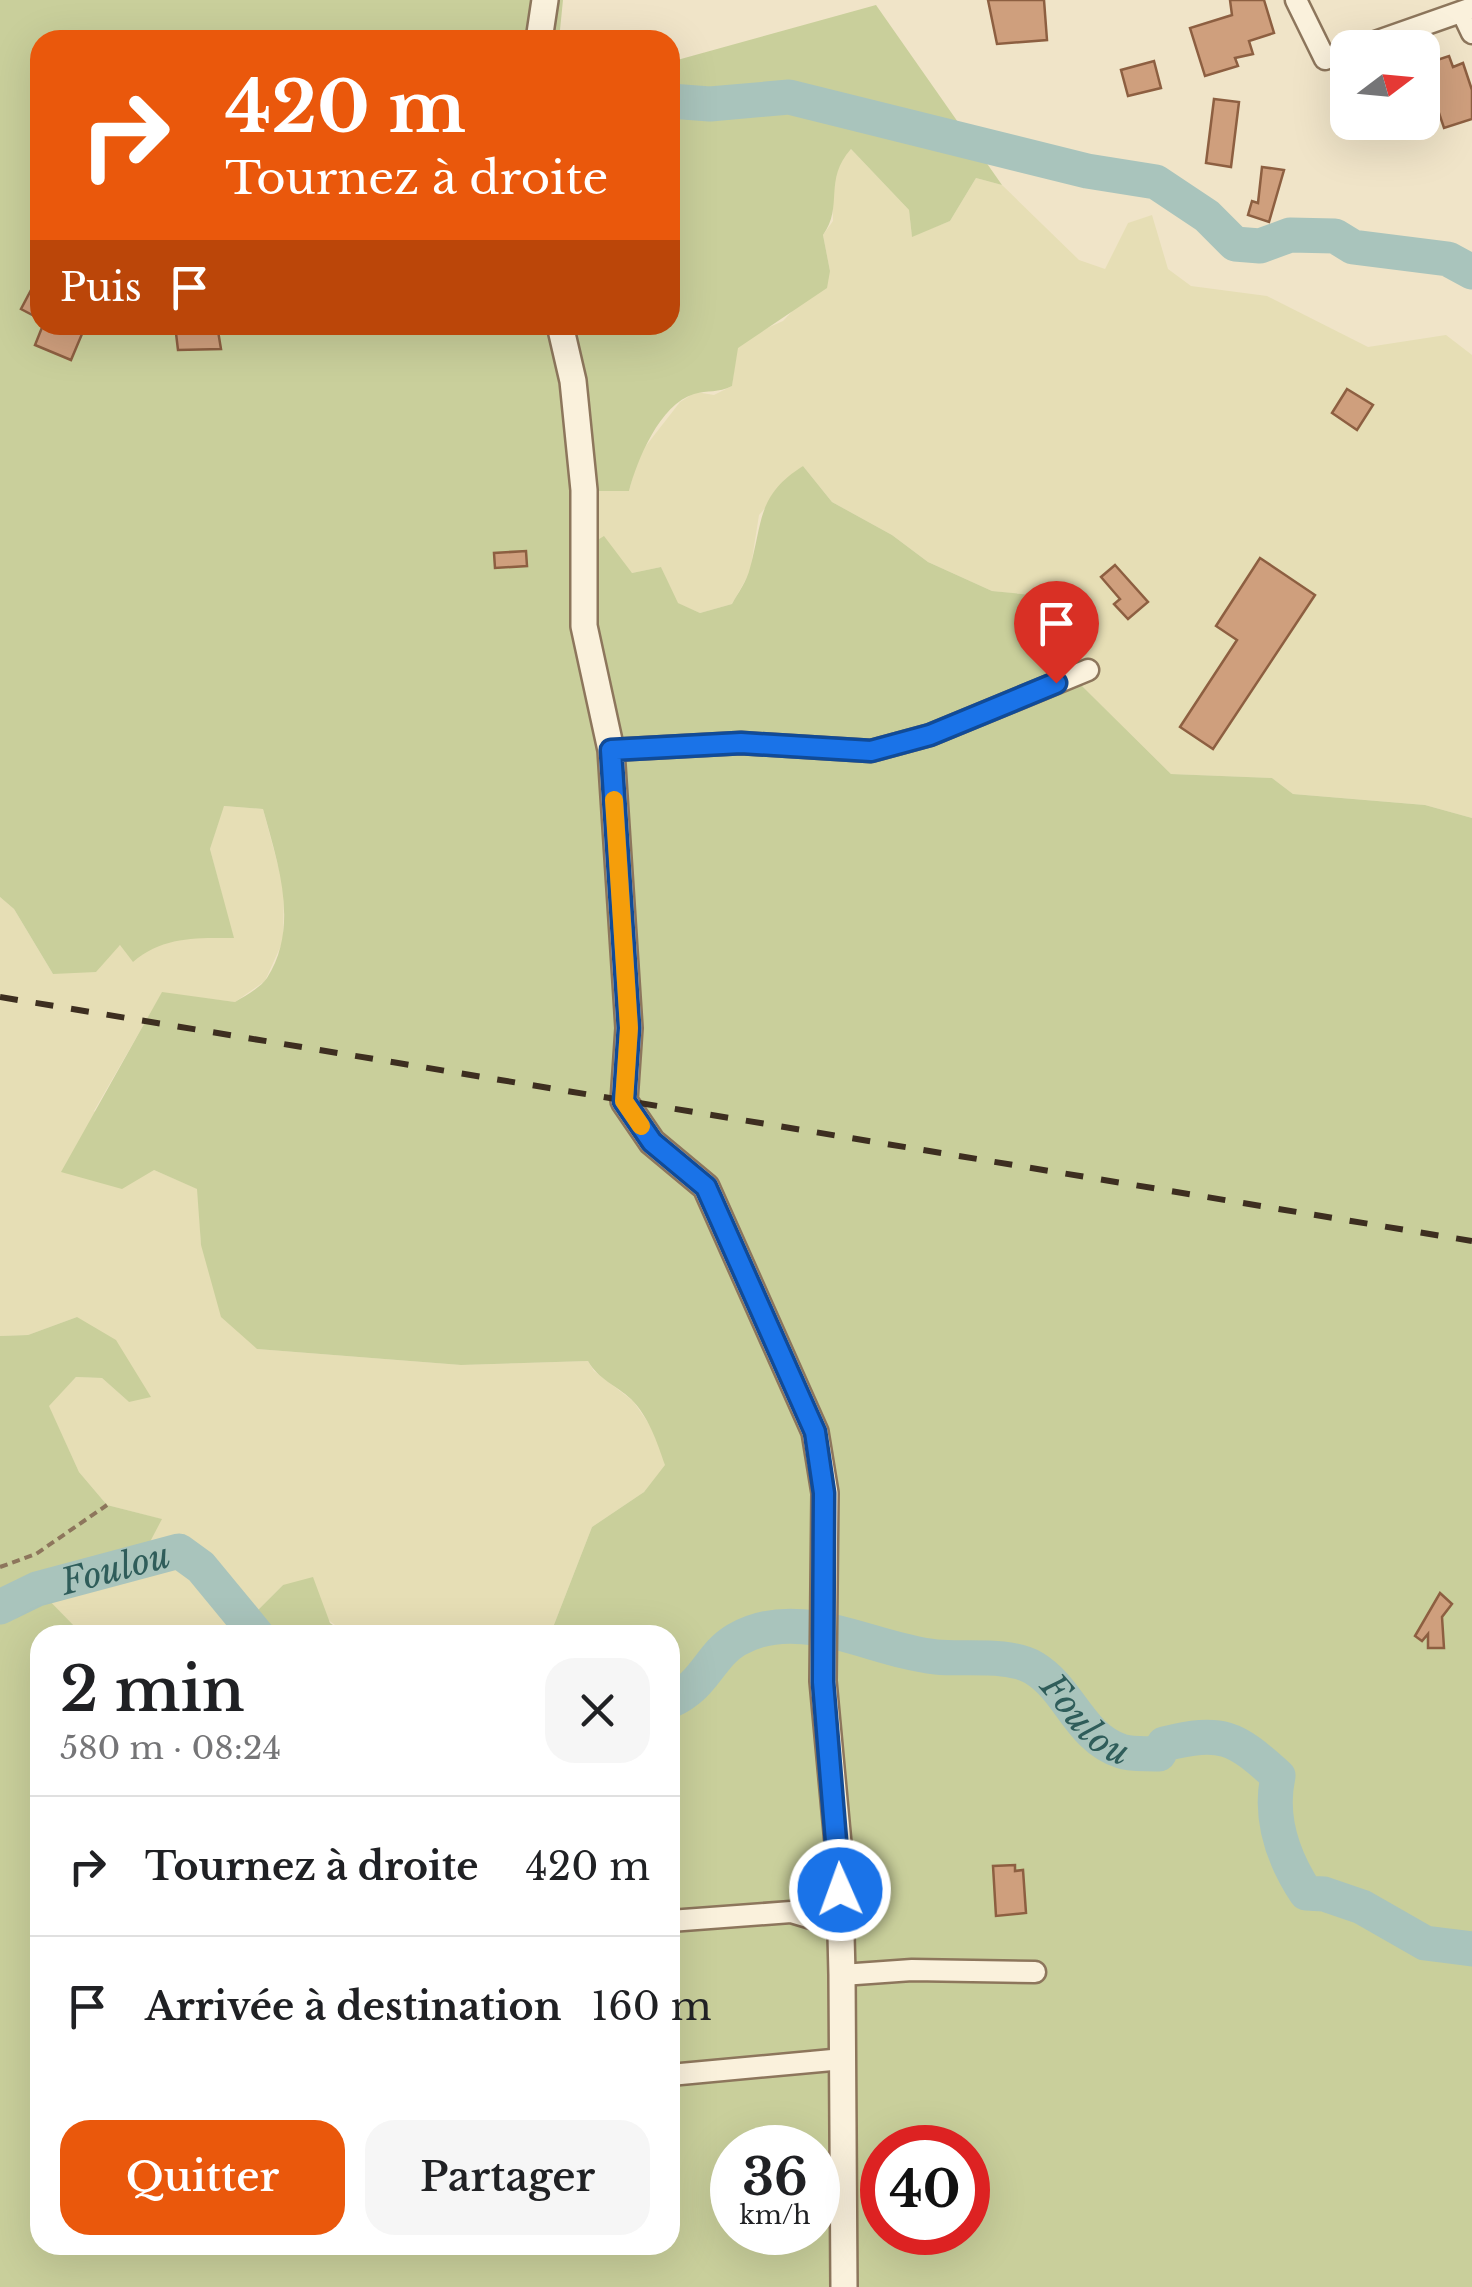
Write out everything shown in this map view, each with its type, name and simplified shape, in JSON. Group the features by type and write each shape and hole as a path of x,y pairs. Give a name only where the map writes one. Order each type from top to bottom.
{"street":[{"path":"540,30 544,0"},
{"path":"1296,0 1325,58 1330,56"},
{"path":"1410,30 1467,10 1472,32"},
{"path":"562,335 573,381 584,490 584,626 611,750 629,1028 624,1101 652,1142 706,1187 815,1432 824,1493 823,1682 840,1854 844,2287"},
{"path":"611,750 741,743 871,751 930,735 1088,670"},
{"path":"680,1921 792,1912 841,1927"},
{"path":"842,1975 912,1970 1035,1972"},
{"path":"680,2074 843,2058"}],"path":[{"path":"0,1567 36,1554 107,1505"}],"shaded area":[{"path":"851,149 909,210 912,236 950,221 976,178 1002,185 1079,260 1105,269 1128,223 1152,215 1168,269 1191,286 1267,296 1368,347 1446,335 1472,355 1472,818 1425,805 1293,794 1272,778 1171,774 1083,687 1053,648 1051,597 992,591 928,562 892,535 832,502 803,466 759,515 750,572 732,604 700,613 677,603 661,567 632,573 582,550 584,490 629,491 638,456 680,402 696,392 714,395 732,386 737,348 751,335 783,321 830,271 823,235 833,221 832,182 838,163"},
{"path":"223,806 263,809 284,888 283,941 265,981 235,1002 162,993 94,1111 154,1170 198,1189 201,1245 257,1349 461,1365 588,1361 594,1371 633,1401 654,1431 666,1465 644,1492 592,1527 554,1625 335,1625 283,1585 243,1625 73,1625 37,1589 141,1559 161,1519 107,1505 79,1472 48,1405 76,1377 102,1378 129,1402 77,1317 28,1335 0,1336 0,897 14,909 53,974 121,945 148,949 181,938 233,938 210,849"}],"green space":[{"path":"0,0 563,0 560,30 30,30 30,335 680,335 680,59 876,5 1002,185 976,178 950,221 912,237 909,210 851,149 838,171 832,214 823,235 830,271 827,288 738,348 732,386 694,394 671,409 644,449 629,491 594,491 583,549 604,536 632,573 661,567 678,603 700,613 732,604 749,573 769,499 803,466 832,502 892,535 928,562 992,591 1052,597 1053,648 1083,687 1171,774 1272,778 1293,794 1425,805 1472,818 1472,2287 0,2287 0,1336 28,1335 77,1317 116,1340 151,1397 129,1402 102,1378 76,1377 49,1406 79,1472 107,1505 162,1519 141,1559 38,1589 73,1625 30,1625 30,2255 680,2255 680,1625 554,1625 592,1527 644,1492 665,1465 652,1430 626,1394 597,1373 588,1361 461,1365 257,1349 221,1317 201,1245 197,1189 154,1170 122,1189 61,1172 162,992 235,1002 267,978 277,958 284,916 280,873 263,809 224,806 210,849 234,938 168,943 133,962 120,945 96,972 53,974 14,909 0,897"},
{"path":"313,1577 333,1625 243,1625 283,1585"}],"building":[{"path":"988,0 1044,0 1047,40 997,44"},
{"path":"1230,0 1264,0 1274,33 1249,41 1253,54 1235,58 1238,66 1205,76 1190,28 1232,15"},
{"path":"1449,56 1453,67 1463,63 1472,90 1472,119 1444,128 1440,116 1440,59"},
{"path":"1154,61 1161,88 1128,96 1121,70"},
{"path":"1214,99 1239,102 1231,167 1206,163"},
{"path":"1262,167 1284,170 1269,222 1248,215 1252,201 1258,203"},
{"path":"30,292 30,314 21,309"},
{"path":"39,335 82,335 71,360 35,345"},
{"path":"176,335 219,335 221,349 178,350"},
{"path":"1347,389 1373,405 1357,430 1332,413"},
{"path":"526,551 527,566 495,568 494,553"},
{"path":"1260,558 1315,595 1213,749 1180,727 1237,640 1216,626"},
{"path":"1115,565 1148,602 1128,619 1114,604 1120,599 1101,577"},
{"path":"1440,1593 1452,1604 1442,1617 1444,1648 1428,1648 1428,1634 1422,1641 1415,1636"},
{"path":"1015,1865 1015,1871 1023,1870 1026,1913 996,1916 993,1866"}],"waterway":[{"path":"680,102 710,104 789,97 1087,171 1156,182 1207,216 1235,244 1260,246 1290,235 1335,236 1353,247 1448,259 1472,272"},
{"name":"Foulou","path":"0,1607 37,1589 179,1551 201,1567 249,1625"},
{"name":"Foulou","path":"680,1695 736,1640 760,1630 785,1626 836,1632 936,1657 1024,1663 1057,1688 1095,1735 1121,1751 1159,1754 1164,1744 1214,1737 1250,1752 1278,1776 1275,1807 1280,1837 1306,1893 1324,1894 1362,1907 1425,1943 1472,1949"}],"railway":[{"path":"0,997 1472,1241"}],"slow traffic":[{"path":"614,800 629,1028 624,1101 641,1126"}],"route":[{"path":"840,1890 823,1682 824,1493 815,1432 706,1187 652,1142 624,1101 629,1028 611,750 741,743 871,751 930,735 1056,683"}]}
